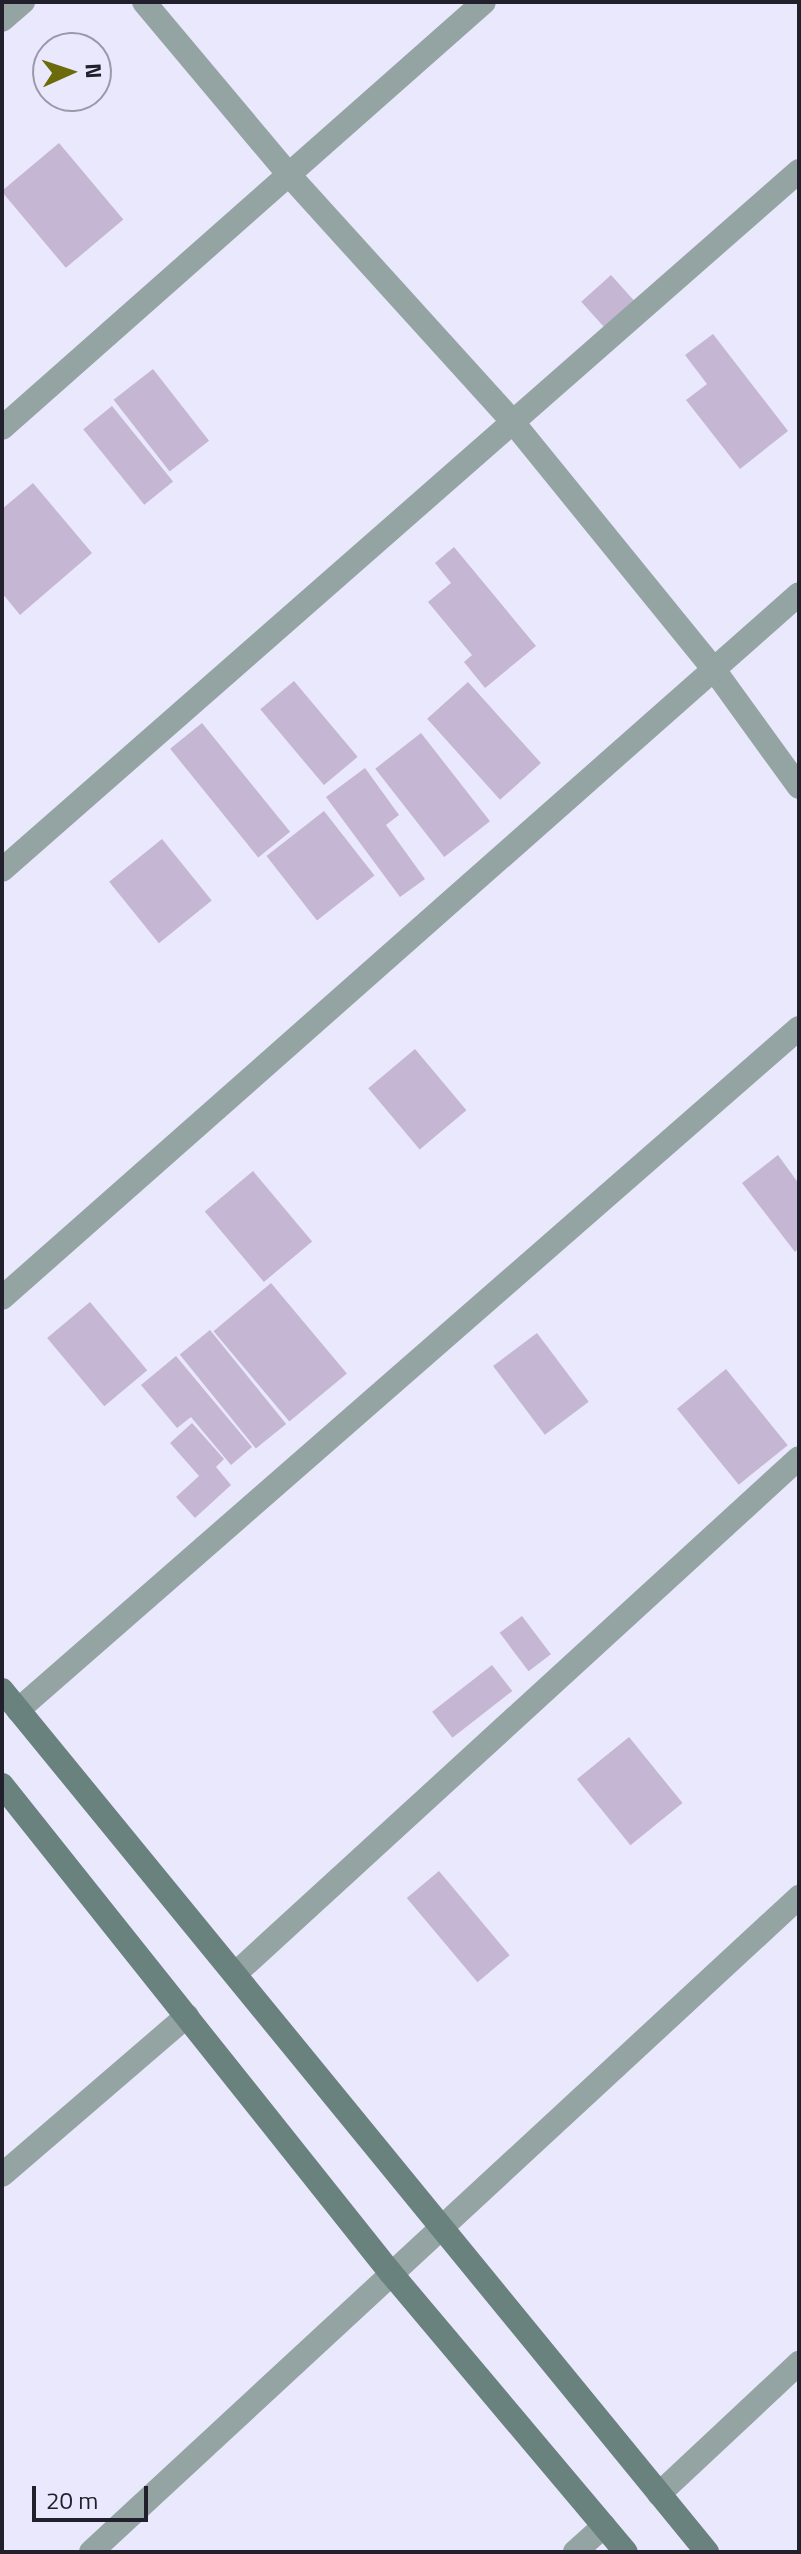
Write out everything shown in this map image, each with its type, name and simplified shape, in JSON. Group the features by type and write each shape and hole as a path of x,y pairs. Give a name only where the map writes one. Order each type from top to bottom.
{"street":[{"path":"2,20 23,2"},
{"path":"144,2 290,176 512,421 715,671 799,787"},
{"path":"2,428 484,2"},
{"path":"2,870 799,171"},
{"path":"2,1298 799,594"},
{"path":"18,1710 799,1028"},
{"path":"235,1974 799,1458"},
{"path":"2,1690 438,2227 707,2552"},
{"path":"2,1785 390,2272 626,2552"},
{"path":"91,2552 438,2227 799,1897"},
{"path":"2,2175 187,2016"},
{"path":"659,2494 799,2363"},
{"path":"575,2552 604,2526"}],"building":[{"path":"59,143 123,220 66,268 2,192"},
{"path":"611,275 636,303 607,330 581,302"},
{"path":"713,334 788,431 740,469 686,400 707,384 685,355"},
{"path":"153,369 209,441 170,471 114,400"},
{"path":"112,406 173,481 144,505 83,429"},
{"path":"33,483 92,553 20,615 2,593 2,509"},
{"path":"454,547 536,646 485,688 464,662 472,655 428,602 451,583 435,563"},
{"path":"294,681 358,757 324,785 260,709"},
{"path":"468,682 541,763 500,800 427,719"},
{"path":"202,723 290,832 258,858 170,749"},
{"path":"421,733 490,821 444,857 375,769"},
{"path":"365,768 399,815 386,825 425,879 400,897 326,797"},
{"path":"324,811 374,876 317,921 266,856"},
{"path":"162,839 212,900 159,943 109,882"},
{"path":"415,1049 466,1110 420,1149 368,1088"},
{"path":"778,1155 799,1184 799,1248 795,1252 742,1183"},
{"path":"253,1171 312,1241 264,1282 205,1211"},
{"path":"271,1283 347,1373 289,1422 214,1331"},
{"path":"90,1302 147,1370 104,1406 47,1338"},
{"path":"210,1330 286,1424 256,1449 180,1355"},
{"path":"537,1333 589,1402 545,1435 493,1366"},
{"path":"176,1356 252,1447 231,1465 191,1417 177,1428 141,1385"},
{"path":"726,1369 788,1445 739,1485 677,1409"},
{"path":"192,1423 224,1459 216,1467 231,1485 195,1518 176,1497 199,1476 170,1443"},
{"path":"522,1616 551,1654 529,1671 500,1633"},
{"path":"492,1665 512,1691 452,1738 432,1712"},
{"path":"629,1737 682,1803 630,1845 577,1779"},
{"path":"439,1871 510,1955 478,1982 407,1898"}]}
